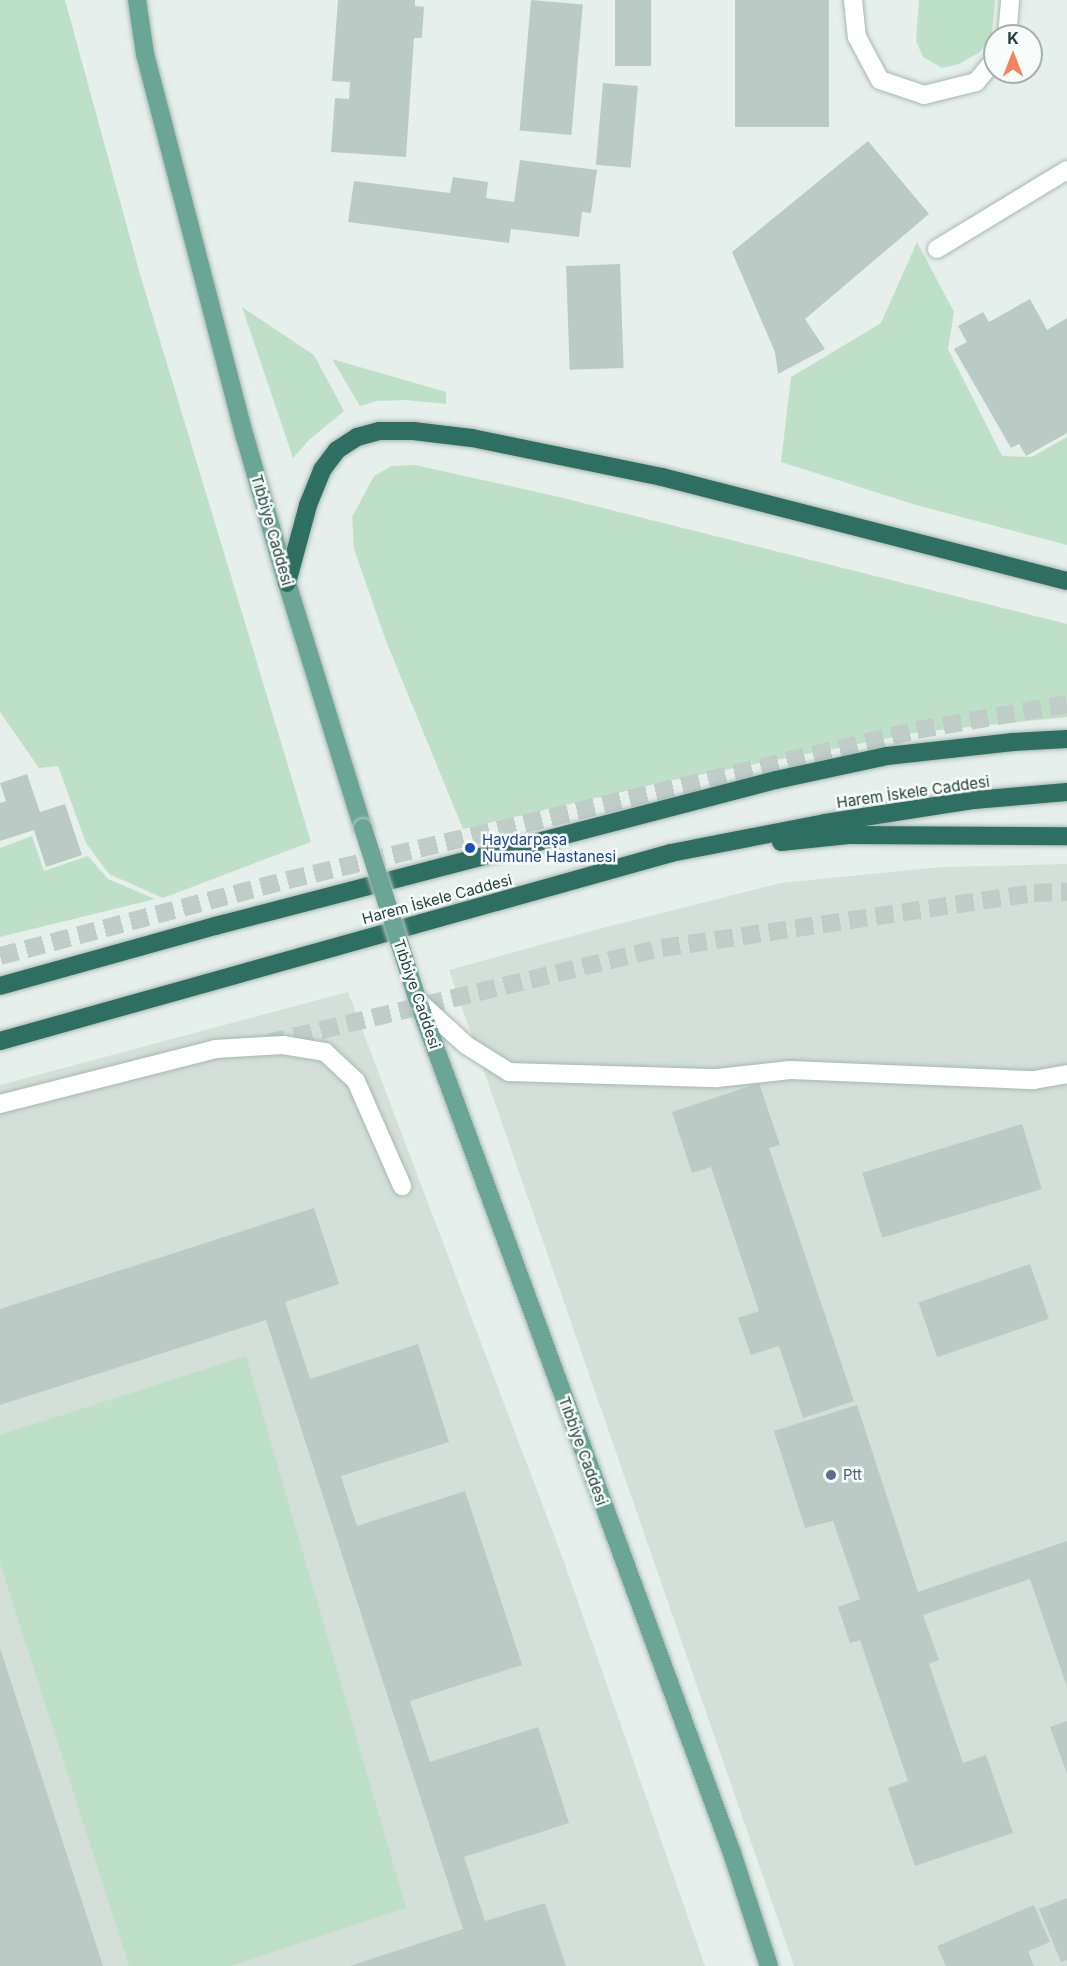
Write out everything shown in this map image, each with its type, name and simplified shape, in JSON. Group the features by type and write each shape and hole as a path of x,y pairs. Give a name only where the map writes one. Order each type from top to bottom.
{"highway":[{"path":"287,583 308,505 322,470 337,450 357,437 379,430 413,430 472,438 651,475 1067,581"},
{"name":"Harem İskele Caddesi","path":"0,986 238,920 776,780 887,756 1013,742 1067,740"},
{"name":"Harem İskele Caddesi","path":"0,1041 671,853 848,819 974,800 1067,792"},
{"path":"671,853 849,836 1067,836"}],"main road":[{"name":"Tıbbiye Caddesi","path":"137,0 145,54 156,99 287,583 418,1001 732,1853 769,1966"}],"lane":[{"path":"853,0 857,37 880,80 924,95 976,82 983,73"},
{"path":"1008,24 1010,0"},
{"path":"937,249 1067,170"},
{"path":"418,1001 466,1045 509,1072 717,1078 791,1070 1034,1080 1067,1074"},
{"path":"0,1104 215,1049 284,1045 325,1052 356,1081 402,1186"}],"shaded area":[{"path":"1067,864 1067,1966 794,1966 449,970 781,883 942,867"},
{"path":"348,992 563,1559 705,1966 0,1966 0,1085"}],"green space":[{"path":"0,0 65,0 140,274 311,842 163,898 109,874 86,843 58,766 39,768 0,712"},
{"path":"919,0 995,0 993,24 983,24 983,48 980,52 959,64 942,68 923,57 916,41"},
{"path":"917,242 954,312 948,349 1002,456 1032,457 1067,437 1067,545 916,505 781,462 791,377 881,323"},
{"path":"242,307 314,355 344,411 310,439 293,458"},
{"path":"332,359 446,392 446,404 406,400 377,401 360,406"},
{"path":"415,465 555,496 1067,624 1067,717 920,732 668,781 463,829 386,641 354,549 352,517 374,476 392,466"},
{"path":"32,836 44,871 88,856 108,879 155,899 0,937 0,848"},
{"path":"246,1356 406,1908 231,1966 129,1966 0,1563 0,1435"}],"building":[{"path":"338,0 415,0 415,6 424,7 422,38 414,38 406,157 331,152 335,98 349,99 350,82 332,81"},
{"path":"531,0 583,5 571,135 520,131"},
{"path":"615,0 651,0 651,66 615,66"},
{"path":"735,0 829,0 829,127 735,127"},
{"path":"603,83 638,86 631,168 596,165"},
{"path":"868,141 929,214 805,319 825,349 778,374 775,352 732,252"},
{"path":"520,160 597,170 591,213 582,212 579,237 511,229 509,243 348,222 354,181 450,193 453,177 488,182 486,198 514,202"},
{"path":"620,264 624,368 570,370 566,266"},
{"path":"1030,299 1047,330 1067,318 1067,433 1026,456 1019,444 1011,448 954,349 967,342 958,326 983,312 989,322"},
{"path":"27,774 40,812 65,804 82,855 46,867 34,830 0,841 0,803 6,801 0,783"},
{"path":"759,1083 780,1145 769,1148 854,1401 803,1418 779,1346 751,1355 738,1318 759,1311 711,1167 692,1173 672,1112"},
{"path":"1022,1124 1042,1189 882,1238 862,1173"},
{"path":"314,1208 339,1284 285,1302 310,1379 418,1344 449,1442 341,1476 357,1526 465,1491 522,1665 410,1701 430,1762 538,1727 569,1823 464,1857 485,1921 545,1903 566,1966 350,1966 463,1929 266,1320 0,1405 0,1309"},
{"path":"1030,1264 1049,1319 937,1357 918,1302"},
{"path":"857,1405 918,1592 1067,1541 1067,1687 1030,1579 923,1615 939,1660 929,1664 963,1763 986,1755 1013,1833 915,1866 888,1788 908,1781 860,1640 850,1643 838,1607 860,1599 833,1521 805,1528 774,1431"},
{"path":"0,1648 103,1966 0,1966"},
{"path":"1067,1721 1067,1774 1050,1727"},
{"path":"1067,1898 1067,1960 1061,1962 1039,1909"},
{"path":"1034,1905 1050,1942 1028,1951 1034,1966 946,1966 937,1946"}],"tunnel":[{"path":"0,956 288,880 917,730 1067,704"},
{"path":"268,1043 662,948 1034,893 1067,892"}],"place":[{"name":"Haydarpaşa Numune Hastanesi","path":"470,848"},
{"name":"Ptt","path":"831,1475"}]}
